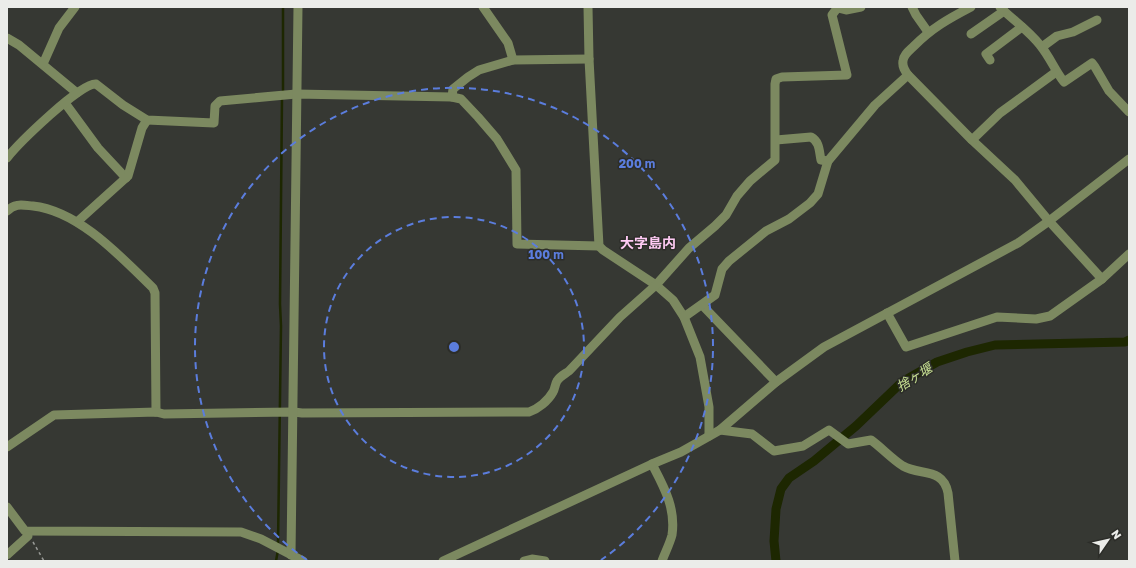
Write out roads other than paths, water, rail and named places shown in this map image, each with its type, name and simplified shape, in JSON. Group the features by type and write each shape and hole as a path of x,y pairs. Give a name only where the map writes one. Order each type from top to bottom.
{"street":[{"path":"43,64 59,28 75,7"},
{"path":"291,555 298,7"},
{"path":"483,7 508,43 513,60"},
{"path":"588,7 588,60 599,246 656,285 673,300 684,317 700,357 709,407 710,436"},
{"path":"7,447 54,415 156,412 164,414 294,412 529,412 536,409 549,398 554,391 556,382 620,317 656,285 689,248 721,220 737,196 750,181 775,160 776,79 782,77 847,75 832,15 838,8 846,10 861,7"},
{"path":"912,7 928,32"},
{"path":"970,7 944,21 928,32 905,54 903,67 908,75 972,140 1016,180 1049,221 1102,279"},
{"path":"971,34 1002,9 1031,34 1042,47 1056,72 1064,82 1092,63 1109,91 1129,112"},
{"path":"1042,47 1056,36 1073,32 1097,20"},
{"path":"990,60 986,54 1022,27"},
{"path":"7,38 19,45 77,93"},
{"path":"452,97 453,89 468,76 480,70 513,60 588,60"},
{"path":"972,140 1000,112 1056,72"},
{"path":"684,317 716,295 722,269 729,261 766,231 789,219 810,204 818,194 828,161 875,105 908,75"},
{"path":"7,158 27,136 77,93 92,84 96,84 147,120 214,123 215,106 220,101 296,94 452,97 461,99 497,139 516,170 517,244 599,246"},
{"path":"65,103 98,148 126,178"},
{"path":"77,222 128,176 142,128 147,120"},
{"path":"776,140 811,137 816,140 818,144 821,160 828,161"},
{"path":"444,561 652,464 681,452 710,436 720,430 776,382 824,347 1018,243 1129,159"},
{"path":"7,211 18,204 36,206 52,210 77,222 119,254 153,288 155,293 156,412"},
{"path":"887,313 906,348 997,317 1036,319 1050,316 1102,279 1129,254"},
{"path":"702,305 776,382"},
{"path":"720,430 752,434 774,451 803,446 829,430 848,444 871,440 908,469 938,476 946,487 948,493 955,561"},
{"path":"652,464 670,500 672,517 672,536 662,561"},
{"path":"7,506 25,531 241,532 261,539 303,561"},
{"path":"7,555 28,536"},
{"path":"524,561 532,559 545,561"}],"waterway":[{"path":"283,7 283,93"},
{"path":"278,545 282,98"},
{"name":"捨ヶ堰","path":"776,561 774,541 776,509 781,489 789,478 814,461 856,426 902,382 937,362 995,345 1125,342 1129,340"},
{"path":"276,561 278,550"}],"district":[{"name":"大字島内","path":"648,243"}]}
